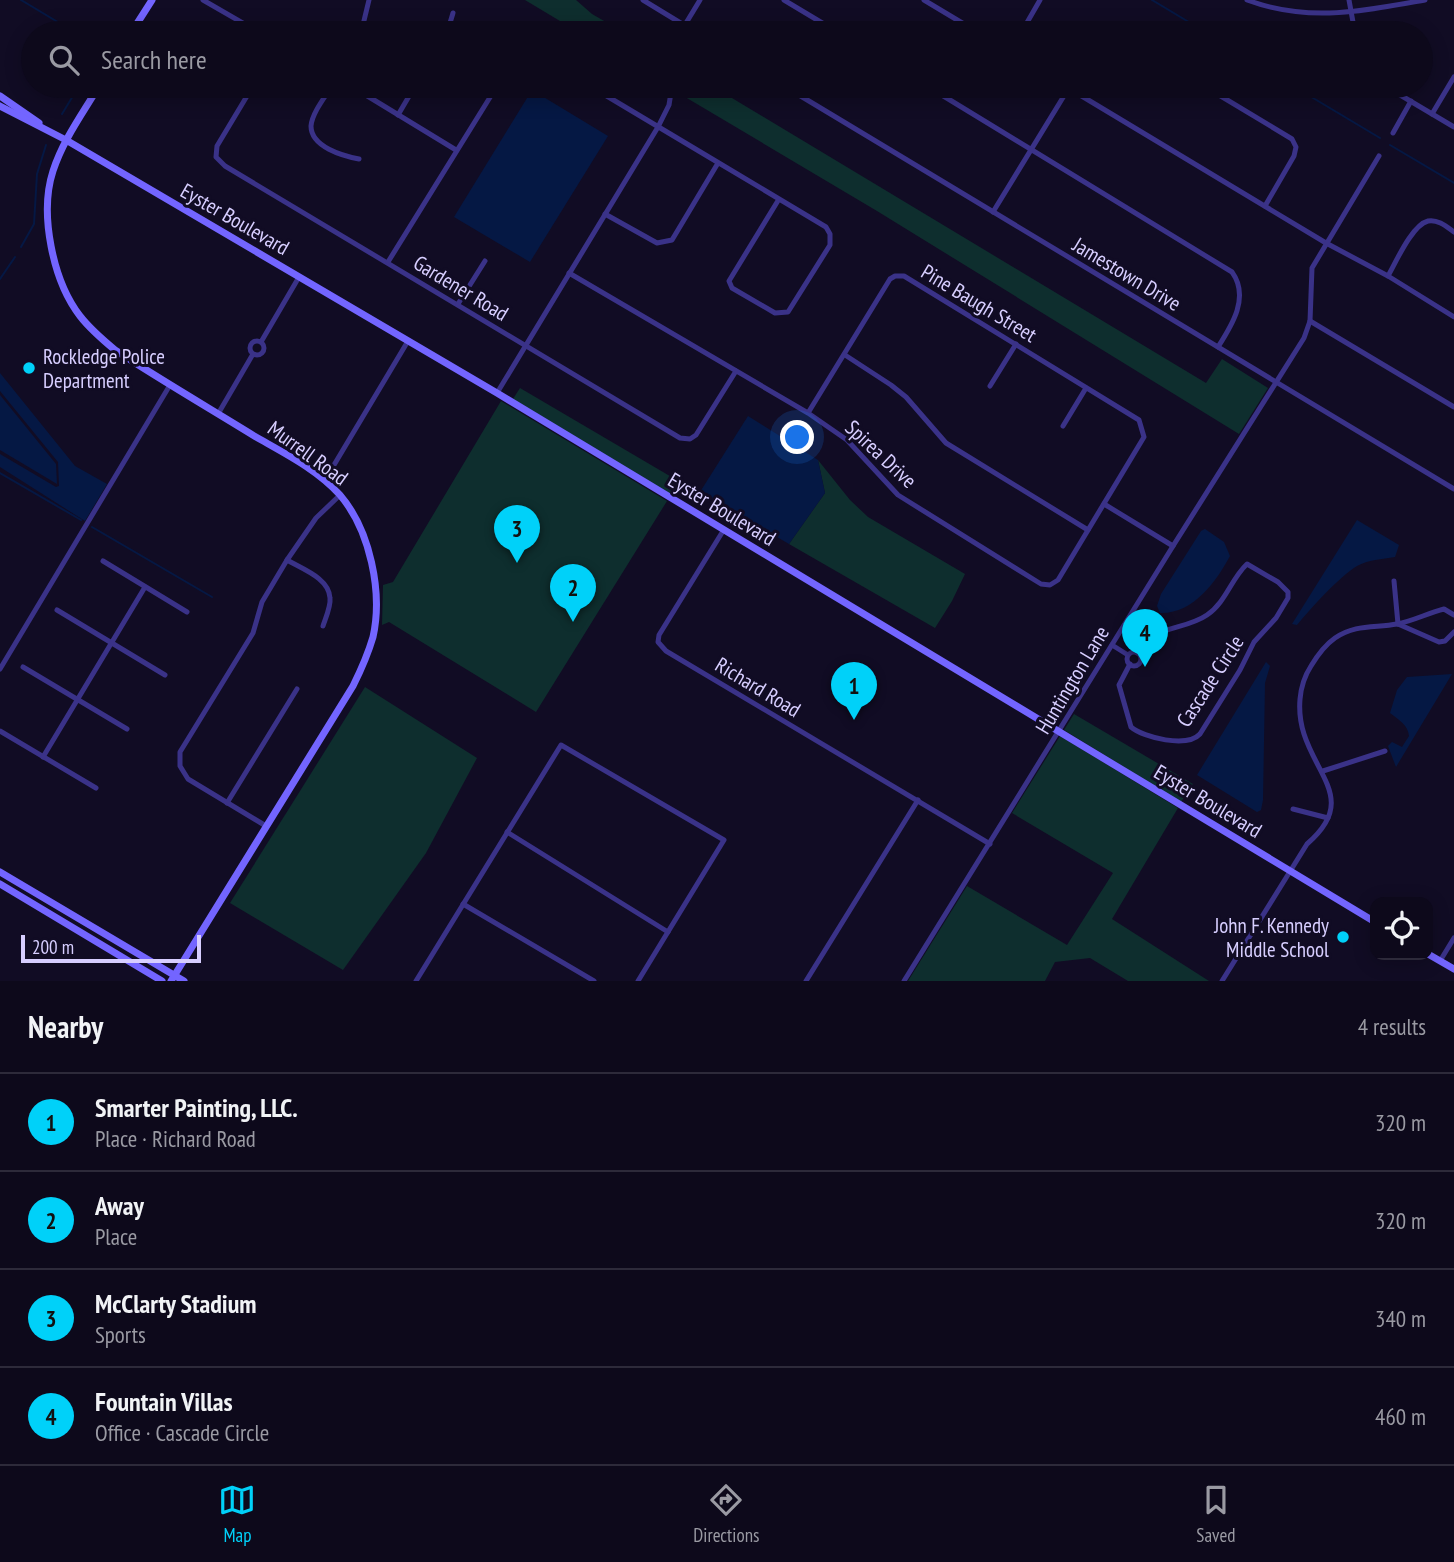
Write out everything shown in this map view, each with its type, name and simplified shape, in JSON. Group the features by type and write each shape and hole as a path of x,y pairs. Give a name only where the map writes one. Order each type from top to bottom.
{"street":[{"path":"139,21 152,0"},
{"path":"203,0 212,2 241,21"},
{"path":"364,21 369,0"},
{"path":"643,0 677,21"},
{"path":"688,21 700,0"},
{"path":"784,0 819,21"},
{"path":"924,0 959,21"},
{"path":"1028,21 1040,0"},
{"path":"1248,0 1269,8 1302,14 1351,13 1425,0"},
{"path":"1349,0 1352,21"},
{"path":"451,21 453,13"},
{"path":"1432,114 1454,77"},
{"name":"Eyster Boulevard","path":"0,96 22,109 48,130"},
{"name":"Murrell Road","path":"92,98 66,140 53,172 47,199 47,224 60,277 77,312 96,334 115,350 323,480 340,495 357,522 369,557 376,605 373,634 366,661 354,686 173,978"},
{"name":"Gardener Road","path":"246,98 217,146 216,157 225,166 680,438 690,439 696,435 736,371"},
{"path":"325,98 311,124 313,134 318,142 342,156 359,159"},
{"path":"370,98 456,150"},
{"path":"398,115 408,98"},
{"path":"388,262 489,98"},
{"path":"610,98 826,227 830,234 830,245 788,312 775,313 732,288 729,281 779,199"},
{"path":"497,393 658,127 670,98"},
{"name":"Jamestown Drive","path":"804,98 1454,489"},
{"path":"947,98 1232,272 1237,279 1239,308 1218,347"},
{"path":"993,212 1061,98"},
{"path":"1088,98 1326,243 1388,276 1454,317"},
{"path":"1224,98 1292,139 1296,147 1294,156 1265,205"},
{"path":"1404,98 1454,127"},
{"path":"1393,133 1411,102"},
{"name":"Eyster Boulevard","path":"0,106 66,140 497,393 1370,919"},
{"name":"Huntington Lane","path":"904,981 1304,338 1311,321 1312,268 1379,156"},
{"path":"605,214 657,243 665,243 671,240 718,163"},
{"path":"1388,276 1416,228 1428,221 1437,222 1454,232"},
{"path":"458,304 485,261"},
{"name":"Spirea Drive","path":"569,272 808,413 847,440 898,495 1041,584 1051,585 1058,580 1144,437 1144,429"},
{"name":"Pine Baugh Street","path":"808,413 890,279 904,276 1139,420 1144,429"},
{"path":"218,414 253,354 250,350 252,343 261,342 299,277"},
{"path":"1311,321 1454,408"},
{"path":"323,480 408,341"},
{"path":"990,386 1016,344"},
{"path":"845,355 906,397 946,443 1088,530"},
{"path":"0,669 170,385"},
{"path":"1063,426 1086,388"},
{"path":"266,826 188,779 180,765 180,752 253,633 262,602 287,560 316,518 340,495"},
{"path":"1104,504 1173,546"},
{"name":"Richard Road","path":"723,531 659,635 658,642 667,651 990,844"},
{"path":"287,560 321,580 329,590 331,600 323,626"},
{"path":"103,561 187,611"},
{"name":"Cascade Circle","path":"1130,664 1119,685 1131,727 1144,735 1191,741 1200,734 1254,642 1276,618 1288,598 1288,592 1278,582 1247,564 1220,603 1208,615 1150,635 1137,653"},
{"path":"1394,581 1398,624"},
{"path":"43,757 145,587"},
{"path":"1222,981 1307,844 1321,832 1328,818 1331,802 1328,783 1305,736 1300,717 1300,691 1306,673 1318,654 1335,638 1361,626 1398,624 1444,609 1454,615"},
{"path":"58,611 165,675"},
{"path":"1398,624 1439,642 1445,641 1454,632"},
{"path":"1112,645 1128,655"},
{"name":"Cascade Circle","path":"1130,664 1128,655 1137,653"},
{"name":"Cascade Circle","path":"1130,664 1139,662 1140,656 1137,653"},
{"path":"23,667 127,729"},
{"path":"227,803 297,689"},
{"path":"0,730 96,788"},
{"path":"416,981 561,745 724,840 638,981"},
{"path":"1323,771 1385,751"},
{"path":"806,981 918,800"},
{"path":"1293,809 1328,818"},
{"path":"507,832 668,932"},
{"path":"0,872 173,978 184,981"},
{"path":"0,884 162,981"},
{"path":"46,912 52,902"},
{"path":"463,904 594,981"},
{"path":"1440,961 1454,938"},
{"path":"1433,957 1454,969"}],"green space":[{"path":"525,0 576,0 604,21 560,21"},
{"path":"687,98 732,98 1206,383 1222,359 1268,388 1239,434 877,211"},
{"path":"520,388 680,482 672,496 513,399"},
{"path":"501,401 667,501 536,712 389,622 382,625 383,585 393,582"},
{"path":"818,460 850,500 868,517 965,574 935,628 789,544 825,493"},
{"path":"365,687 477,758 426,853 343,970 230,903"},
{"path":"1074,714 1193,784 1181,802 1064,730"},
{"path":"1060,736 1178,808 1112,919 1209,981 1128,981 1090,958 1055,962 1045,981 908,981 967,886 1067,945 1113,873 1012,813"}],"water":[{"path":"527,98 545,98 608,136 530,262 454,217"},
{"path":"0,373 75,466 107,484 85,521 0,467 0,454 56,487 59,486 58,462 0,391"},
{"path":"0,395 56,464 57,484 0,450"},
{"path":"748,416 818,460 825,493 789,544 700,492"},
{"path":"1357,520 1399,545 1395,557 1357,566 1334,585 1297,625 1292,624"},
{"path":"1205,529 1224,542 1230,556 1202,595 1183,608 1160,613 1157,606 1161,594 1201,531"},
{"path":"1266,662 1270,666 1265,683 1263,800 1261,810 1257,812 1197,775"},
{"path":"1452,674 1396,767 1388,746 1392,742 1402,747 1409,736 1405,726 1390,713 1397,690 1407,677"}],"waterway":[{"path":"21,0 56,21"},
{"path":"1152,0 1187,21"},
{"path":"62,114 72,98"},
{"path":"1313,98 1380,138"},
{"path":"21,247 34,224 37,174 46,145"},
{"path":"1390,145 1454,183"},
{"path":"0,279 15,257"},
{"path":"0,473 81,520"},
{"path":"92,527 212,597"}],"place":[{"name":"Rockledge Police Department","path":"29,368"},
{"name":"McClarty Stadium","path":"517,563"},
{"name":"Away","path":"573,622"},
{"name":"Fountain Villas","path":"1145,667"},
{"name":"Smarter Painting, LLC.","path":"854,720"},
{"name":"John F. Kennedy Middle School","path":"1343,937"}]}
